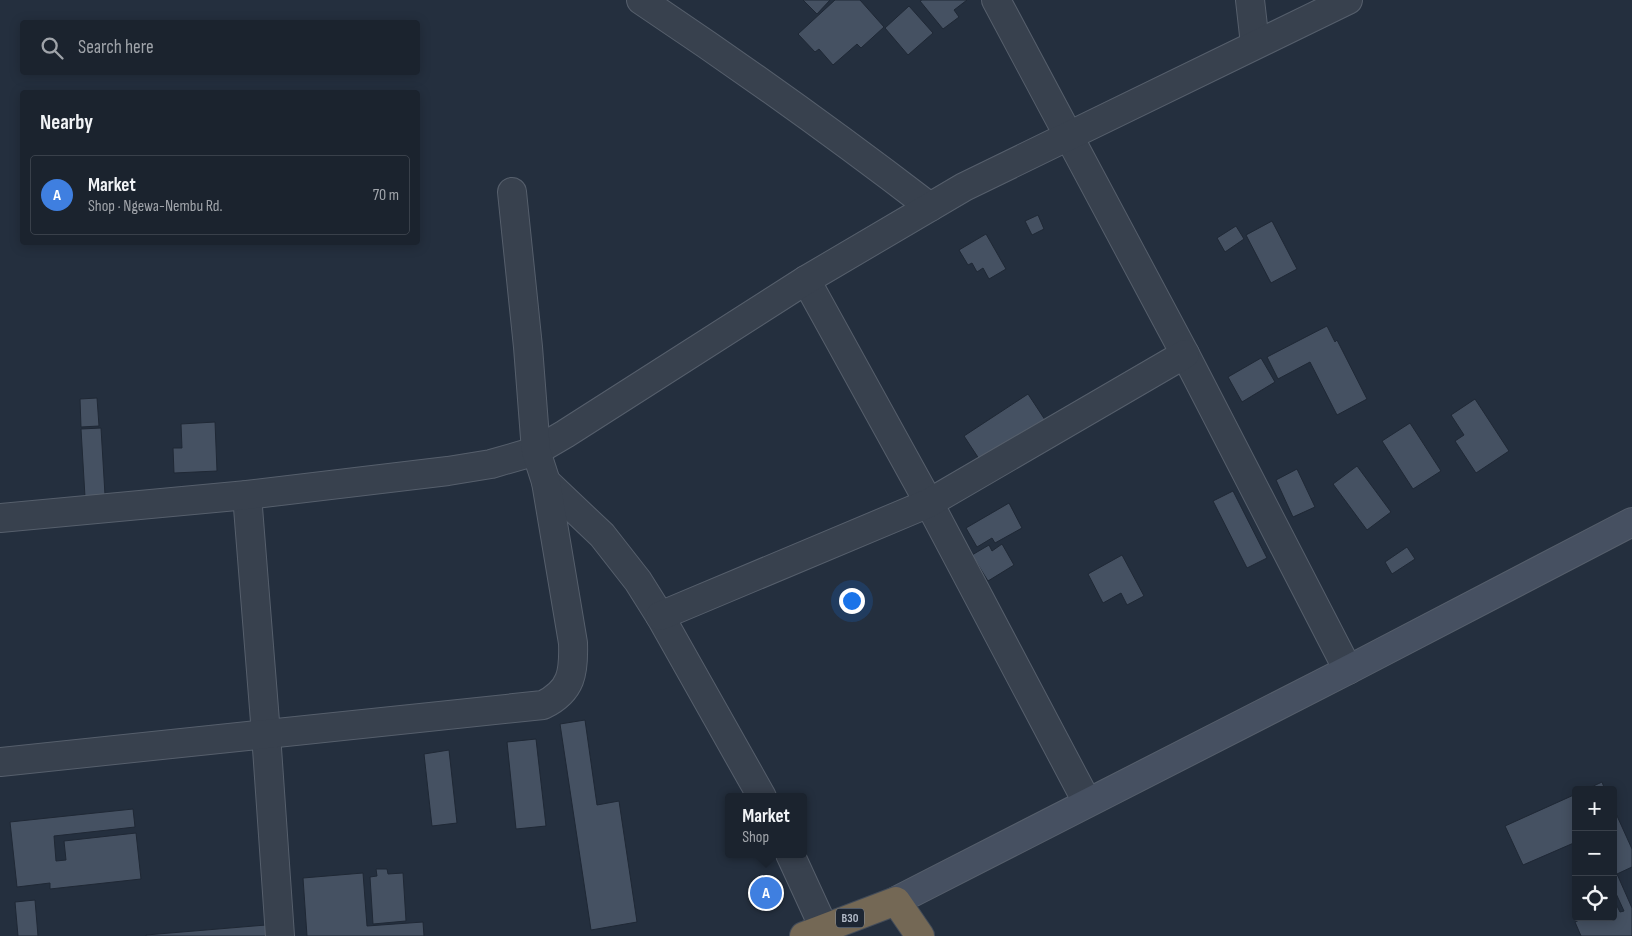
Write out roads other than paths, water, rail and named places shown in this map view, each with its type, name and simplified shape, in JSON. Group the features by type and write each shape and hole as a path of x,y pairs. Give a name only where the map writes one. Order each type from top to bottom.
{"highway":[{"name":"B30","path":"814,932 896,901"},
{"path":"896,901 920,936"}],"main road":[{"path":"896,901 1348,670 1632,522"}],"street":[{"path":"642,0 728,57 930,207"},
{"path":"996,0 1185,354 1348,670"},
{"path":"1250,0 1255,44"},
{"path":"0,518 247,495 448,471 491,464 536,451 806,280 964,187 1348,0"},
{"path":"0,762 544,705 555,699 565,690 574,664 573,643 546,482 536,451 528,347 512,192"},
{"path":"806,280 929,503 1087,802"},
{"path":"660,616 929,503 1185,354"},
{"path":"546,482 602,535 638,580 760,793"},
{"path":"247,495 280,936"},
{"path":"791,858 814,932"}],"place":[{"name":"Market","path":"766,893"}]}
